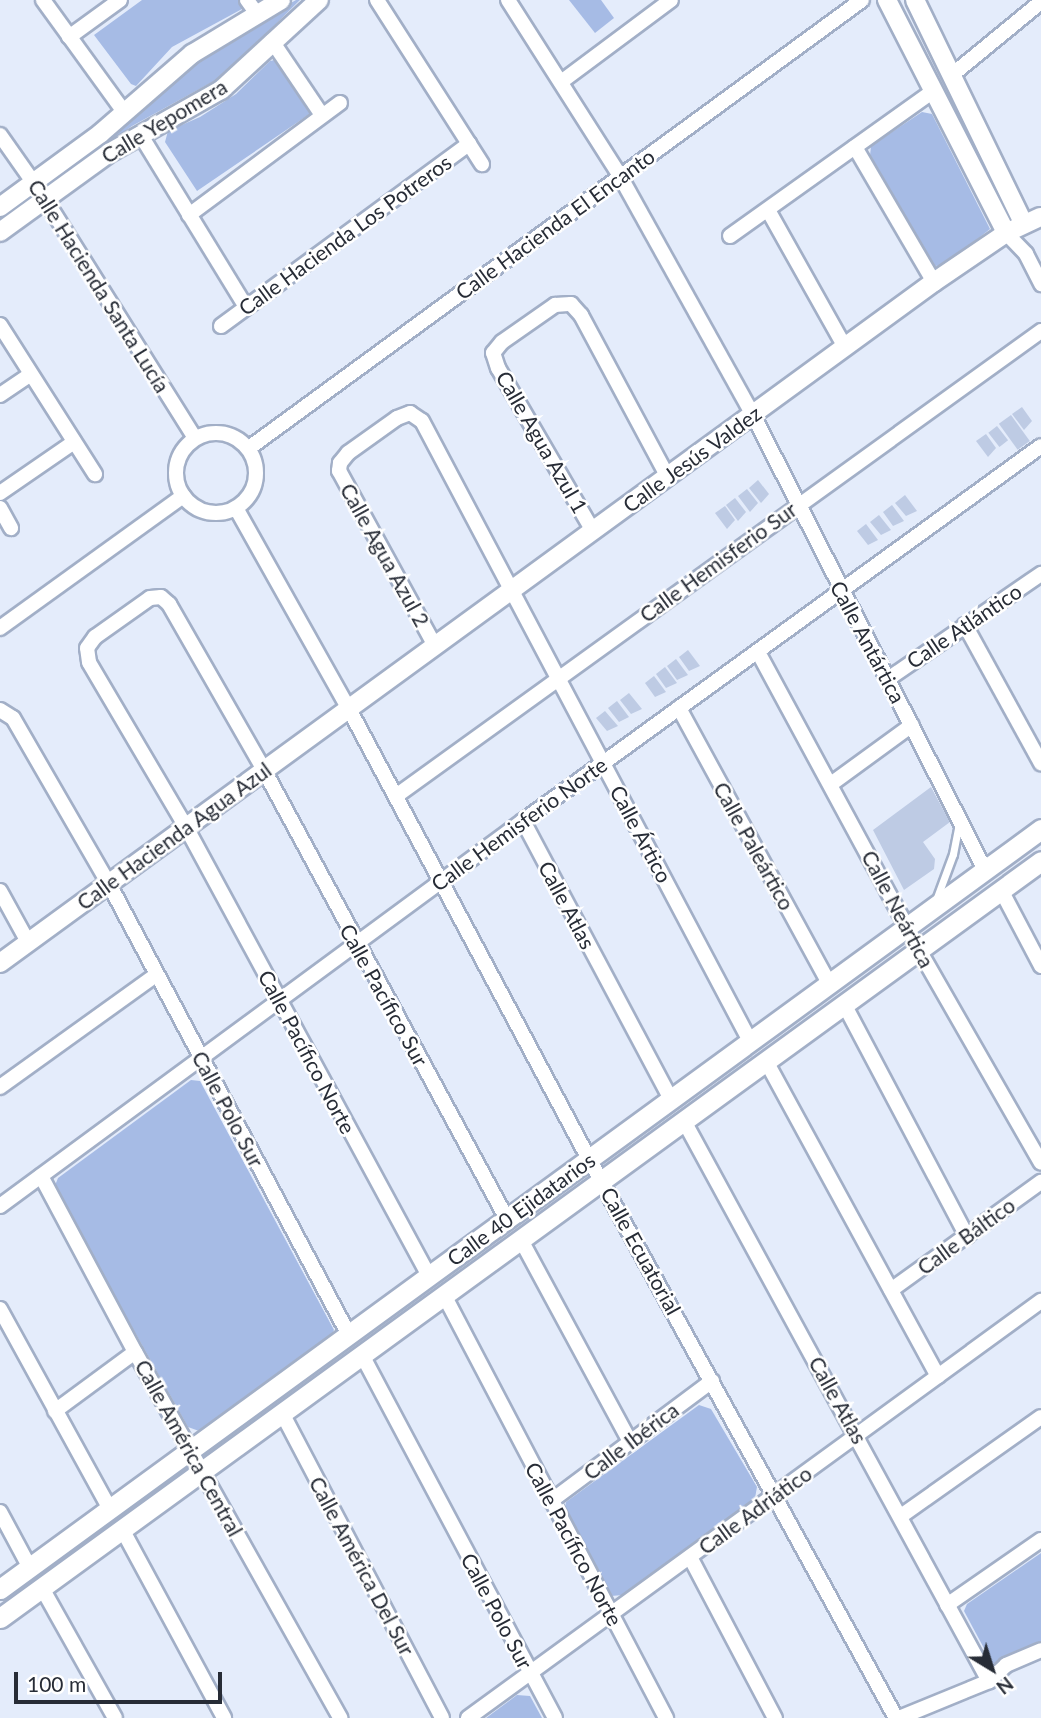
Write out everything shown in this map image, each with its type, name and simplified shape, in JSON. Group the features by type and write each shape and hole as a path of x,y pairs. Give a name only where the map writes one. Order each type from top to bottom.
{"main road":[{"name":"Calle 40 Ejidatarios","path":"0,1589 1041,829"},
{"name":"Calle 40 Ejidatarios","path":"0,1618 1041,861"}],"street":[{"path":"43,0 124,112"},
{"path":"69,37 120,0"},
{"name":"Calle Yepomera","path":"0,207 124,112 191,54 253,7 281,0"},
{"name":"Calle Yepomera","path":"0,232 141,134 221,90 319,0"},
{"name":"Calle Hacienda Los Potreros","path":"377,0 482,164"},
{"name":"Calle Antártica","path":"508,0 620,176 752,415 985,870"},
{"path":"561,82 671,0"},
{"name":"Calle Hacienda El Encanto","path":"248,448 862,0"},
{"path":"887,0 1006,233 1026,254 1041,284"},
{"path":"915,0 1024,224 1026,254"},
{"path":"952,75 1041,2"},
{"path":"272,41 322,116"},
{"path":"730,236 932,92"},
{"path":"189,215 340,103"},
{"path":"141,134 246,307"},
{"name":"Calle Hacienda Santa Lucía","path":"0,135 45,199 195,438"},
{"name":"Calle Hacienda Los Potreros","path":"221,326 469,144"},
{"path":"855,147 933,282"},
{"path":"768,209 845,347"},
{"name":"Calle Jesús Valdez","path":"349,709 933,282 1006,233 1041,217"},
{"name":"Calle Agua Azul 1","path":"593,531 498,368 493,353 502,342 555,305 572,304 581,315 667,477"},
{"path":"0,325 95,474"},
{"name":"Calle Hemisferio Sur","path":"396,796 557,677 1041,331"},
{"path":"0,395 32,374"},
{"name":"Calle Agua Azul 2","path":"435,646 341,476 340,463 358,446 404,415 410,413 422,421 512,590"},
{"path":"206,433 229,434 248,448 257,469 256,481 245,501 236,508 225,512 201,510 183,496 176,471 185,447 195,438 206,433"},
{"path":"0,493 74,442"},
{"name":"Calle Hemisferio Norte","path":"0,1206 523,821 1041,446"},
{"path":"0,628 183,496"},
{"path":"0,508 11,528"},
{"path":"236,508 349,709"},
{"name":"Calle Atlántico","path":"888,679 1041,574"},
{"name":"Calle Ártico","path":"512,590 750,1041"},
{"name":"Calle Pacífico Sur","path":"186,827 89,662 87,648 95,637 156,596 166,600 264,770 355,944 507,1219"},
{"path":"965,625 1041,763"},
{"name":"Calle Neártica","path":"758,652 906,927 1041,1163"},
{"name":"Calle Paleártico","path":"679,708 829,983"},
{"name":"Calle Hacienda Agua Azul","path":"0,963 349,709"},
{"name":"Calle Ecuatorial","path":"349,709 589,1159 776,1494 897,1718"},
{"name":"Calle Polo Sur","path":"0,710 13,718 109,884 349,1335"},
{"path":"831,784 912,725"},
{"name":"Calle Atlas","path":"523,821 671,1099"},
{"name":"Calle Pacífico Norte","path":"186,827 429,1276"},
{"path":"1001,890 1041,966"},
{"path":"0,891 28,942"},
{"path":"0,1087 156,975"},
{"path":"845,1004 967,1236"},
{"path":"766,1061 939,1376"},
{"name":"Calle Atlas","path":"684,1121 858,1435 989,1681"},
{"name":"Calle América Central","path":"41,1176 135,1352 340,1718"},
{"name":"Calle Báltico","path":"891,1290 1041,1182"},
{"path":"521,1240 630,1442"},
{"name":"Calle Pacífico Norte","path":"444,1295 666,1718"},
{"name":"Calle Adriático","path":"468,1718 1041,1301"},
{"path":"0,1309 110,1509"},
{"path":"55,1410 135,1352"},
{"name":"Calle Polo Sur","path":"362,1355 555,1718"},
{"name":"Calle Ibérica","path":"551,1501 712,1381"},
{"name":"Calle América Del Sur","path":"282,1413 442,1718"},
{"path":"901,1516 1041,1416"},
{"path":"0,1512 30,1568"},
{"path":"122,1529 224,1718"},
{"path":"947,1605 1041,1540"},
{"path":"690,1557 775,1718"},
{"path":"42,1588 115,1718"},
{"path":"897,1718 989,1681 1006,1665 1041,1650"}],"lane":[{"path":"932,908 953,854 960,820"}],"shaded area":[{"path":"142,0 241,0 245,5 172,47 136,86 131,84 94,35"},
{"path":"300,0 223,76 132,126 101,149 197,58"},
{"path":"569,0 601,0 614,18 595,33"},
{"path":"279,59 314,111 197,191 165,142 168,131 200,117 236,94 270,61"},
{"path":"922,112 932,114 990,229 945,265 935,266 870,156 871,146"},
{"path":"191,1080 200,1081 334,1330 330,1337 199,1431 188,1427 54,1188 58,1178"},
{"path":"699,1405 711,1409 757,1487 755,1498 623,1595 611,1596 565,1507 566,1502"},
{"path":"1041,1553 1041,1646 997,1666 993,1665 964,1611 967,1604"},
{"path":"517,1695 530,1696 542,1718 486,1718"}],"building":[{"path":"1022,407 1032,421 1024,430 1012,414"},
{"path":"1011,415 1030,441 1018,450 999,424"},
{"path":"997,426 1008,440 999,447 988,433"},
{"path":"986,434 996,448 988,457 976,441"},
{"path":"758,480 769,494 761,503 749,488"},
{"path":"747,489 758,503 750,512 738,496"},
{"path":"905,495 917,511 906,516 895,503"},
{"path":"735,498 746,512 738,521 726,505"},
{"path":"892,505 904,521 893,526 883,512"},
{"path":"725,506 735,520 727,529 715,513"},
{"path":"879,515 891,530 881,535 870,522"},
{"path":"866,524 878,540 868,545 857,531"},
{"path":"688,650 700,666 689,671 679,657"},
{"path":"676,659 688,675 677,680 667,666"},
{"path":"665,667 677,683 666,688 656,674"},
{"path":"654,676 666,692 655,697 645,683"},
{"path":"629,693 642,709 631,714 620,700"},
{"path":"617,701 629,717 619,722 608,708"},
{"path":"605,711 618,726 607,731 596,718"},
{"path":"931,787 950,822 923,842 935,859 934,869 904,890 873,830"}]}
